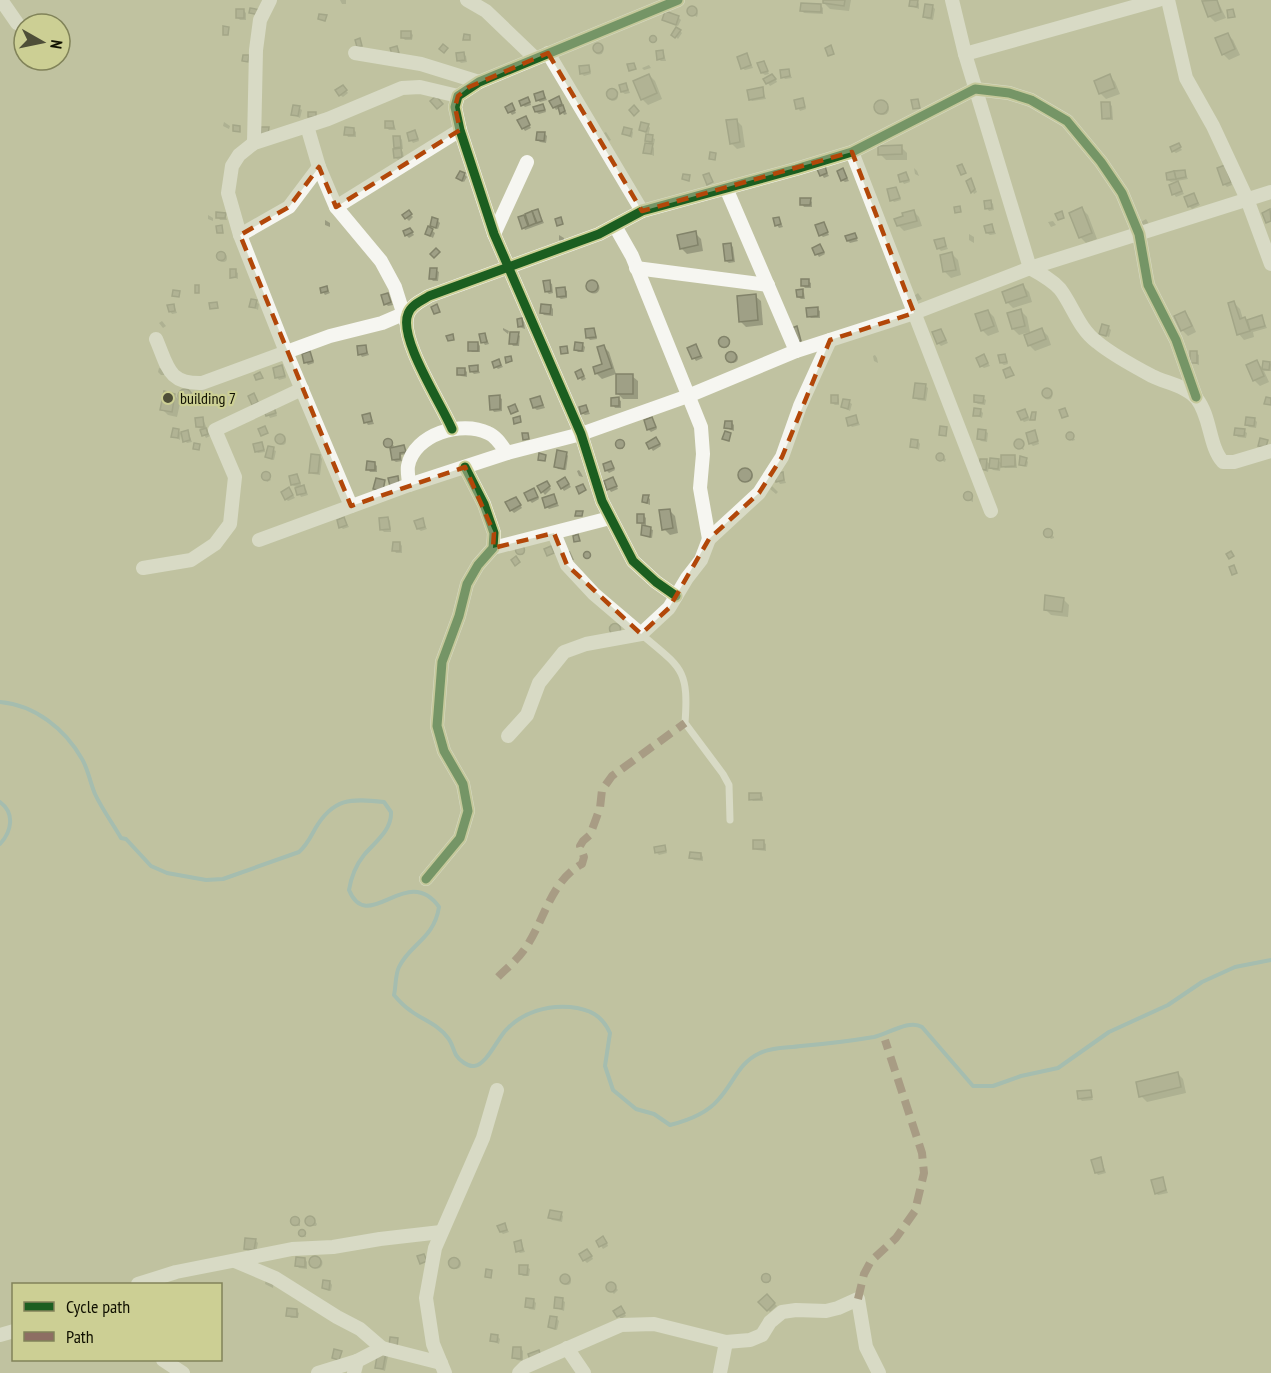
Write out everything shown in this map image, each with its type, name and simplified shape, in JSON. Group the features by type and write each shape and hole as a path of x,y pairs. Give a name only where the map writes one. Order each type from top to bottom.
{"street":[{"path":"1,0 12,16"},
{"path":"254,143 256,50 260,20 270,0"},
{"path":"467,0 486,11 542,56 642,211"},
{"path":"676,596 633,561 602,501 581,434 494,234 460,130 455,107 458,96 479,82 678,0"},
{"path":"952,0 975,89 1030,268 1052,281 1060,290 1078,321 1096,342 1153,376 1196,397"},
{"path":"965,54 1158,0"},
{"path":"1168,0 1186,78 1213,126 1247,200 1271,264"},
{"path":"355,53 421,64 479,82"},
{"path":"351,506 240,235 228,193 232,166 239,155 254,143 307,126 402,88 420,87 458,96"},
{"path":"405,319 414,305 429,296 599,234 642,211 852,152 975,89 1009,93 1031,100 1067,121 1101,162 1122,193 1139,234 1148,285 1176,340 1196,397 1205,414 1217,455 1223,462 1234,462 1271,451"},
{"path":"307,126 319,167 336,207 381,261 395,287 410,345 452,429"},
{"path":"336,207 460,130"},
{"path":"852,152 991,511"},
{"path":"494,234 527,162"},
{"path":"240,235 289,207 319,167"},
{"path":"726,189 796,351"},
{"path":"258,540 409,485 507,453 581,434 688,396 796,351 914,313 1030,268 1271,192"},
{"path":"615,226 632,256 702,427 703,454 700,488 709,539"},
{"path":"636,268 768,285"},
{"path":"156,339 169,370 177,380 202,383 330,336 382,322 405,319"},
{"path":"508,736 527,715 539,683 564,652 586,644 641,633 669,608 701,560 709,539 759,494 782,457 800,406 830,340"},
{"path":"144,568 191,560 215,544 230,524 235,477 215,430 302,389"},
{"path":"409,485 408,466 415,451 429,438 452,429 474,429 490,433 507,453"},
{"path":"465,467 484,504 491,524 494,533 493,548"},
{"path":"426,879 460,838 468,811 463,784 444,751 437,726 442,662 459,616 467,584 478,565 493,548 610,518"},
{"path":"554,533 560,553 567,565 594,594 641,633"},
{"path":"443,1368 433,1344 426,1298 435,1248 483,1138 497,1090"},
{"path":"141,1283 176,1272 292,1249 441,1232"},
{"path":"235,1261 275,1278 360,1329 382,1348 443,1368"},
{"path":"519,1373 525,1367 621,1325 654,1324 726,1342 750,1340 762,1335 770,1322 782,1312 826,1311 858,1299 866,1347 879,1373"},
{"path":"720,1373 726,1342"},
{"path":"318,1373 355,1367 382,1348"},
{"path":"567,1348 584,1373"},
{"path":"166,1361 183,1373"}],"lane":[{"path":"641,633 676,663 684,676 687,694 685,723 729,785 730,820"}],"highlighted area":[{"path":"548,53 642,211 852,152 914,313 830,340 782,457 759,493 709,539 669,608 641,634 567,565 554,533 493,548 494,533 465,467 351,506 240,235 289,207 319,167 336,207 460,130 455,107 458,96 469,87"}],"building":[{"path":"823,0 845,0 844,6 823,3"},
{"path":"910,0 918,0 917,7 909,6"},
{"path":"1217,0 1221,12 1208,17 1202,1"},
{"path":"801,3 821,4 821,12 800,11"},
{"path":"925,4 933,5 931,18 923,17"},
{"path":"692,6 696,7 696,15 692,16 688,15 687,11 688,7"},
{"path":"250,8 261,10 260,15 249,13"},
{"path":"236,9 244,9 244,18 236,18"},
{"path":"1233,9 1235,17 1228,18 1227,10"},
{"path":"665,11 679,16 676,25 662,20"},
{"path":"319,14 327,15 325,21 318,19"},
{"path":"223,26 229,27 228,35 223,35"},
{"path":"676,27 681,30 675,38 671,35"},
{"path":"401,31 411,31 411,38 401,38"},
{"path":"1228,33 1235,49 1222,55 1215,38"},
{"path":"464,34 470,35 470,40 463,40"},
{"path":"653,36 656,39 653,42 650,39"},
{"path":"360,38 362,46 357,47 355,40"},
{"path":"598,43 603,48 598,53 593,48"},
{"path":"443,44 448,48 444,53 439,49"},
{"path":"831,45 834,54 828,56 825,48"},
{"path":"397,46 399,53 392,55 390,48"},
{"path":"663,50 664,58 657,60 656,51"},
{"path":"464,52 465,60 457,61 456,53"},
{"path":"747,53 751,65 741,69 737,57"},
{"path":"243,55 249,55 248,62 242,61"},
{"path":"764,61 768,71 761,73 757,63"},
{"path":"634,63 636,69 629,71 627,64"},
{"path":"589,65 590,72 580,74 579,66"},
{"path":"789,69 790,76 781,78 780,70"},
{"path":"649,74 657,93 641,100 633,81"},
{"path":"772,74 776,79 766,84 763,79"},
{"path":"1110,74 1115,88 1099,94 1094,81"},
{"path":"626,83 628,90 621,92 619,85"},
{"path":"343,85 347,90 339,96 335,90"},
{"path":"763,87 764,97 749,100 747,90"},
{"path":"612,88 618,94 612,100 606,94"},
{"path":"543,91 545,98 536,101 534,94"},
{"path":"436,96 443,104 437,109 430,101"},
{"path":"559,96 562,104 553,108 549,101"},
{"path":"528,97 530,102 521,106 519,101"},
{"path":"803,98 805,107 796,109 794,100"},
{"path":"918,99 920,108 913,109 911,100"},
{"path":"881,100 886,102 888,107 886,112 881,114 876,112 874,107 876,102"},
{"path":"1101,102 1110,102 1111,118 1102,119"},
{"path":"512,103 515,110 508,113 505,107"},
{"path":"543,104 545,110 535,112 533,107"},
{"path":"293,105 300,106 298,116 291,115"},
{"path":"563,105 565,111 560,114 558,107"},
{"path":"634,105 639,111 634,116 629,110"},
{"path":"308,112 316,112 316,117 308,117"},
{"path":"526,116 530,125 522,129 517,120"},
{"path":"737,119 740,142 730,144 726,120"},
{"path":"385,121 393,121 394,128 385,128"},
{"path":"641,122 649,124 646,132 639,130"},
{"path":"233,125 240,126 240,132 233,131"},
{"path":"261,127 269,127 268,135 261,135"},
{"path":"345,127 354,128 354,135 344,135"},
{"path":"624,127 632,129 630,136 622,134"},
{"path":"415,130 418,139 409,141 407,133"},
{"path":"537,132 545,132 544,141 536,140"},
{"path":"646,134 653,135 652,142 645,141"},
{"path":"393,136 400,136 401,147 394,148"},
{"path":"645,143 653,144 651,154 643,153"},
{"path":"1179,143 1181,147 1172,152 1170,147"},
{"path":"902,145 902,154 878,155 878,146"},
{"path":"401,148 402,157 394,158 393,149"},
{"path":"710,152 716,153 715,160 709,159"},
{"path":"962,164 966,173 961,175 957,166"},
{"path":"1225,165 1231,182 1223,185 1217,168"},
{"path":"825,166 827,173 820,176 817,169"},
{"path":"843,168 847,178 841,181 837,171"},
{"path":"1185,170 1186,177 1176,179 1174,171"},
{"path":"460,171 465,173 462,181 456,178"},
{"path":"1174,171 1176,179 1167,180 1166,173"},
{"path":"906,172 909,180 900,182 898,175"},
{"path":"709,173 713,182 707,185 703,175"},
{"path":"683,174 690,175 689,181 682,179"},
{"path":"971,178 975,189 971,193 966,181"},
{"path":"1178,181 1182,191 1172,195 1169,185"},
{"path":"896,187 900,198 890,201 887,189"},
{"path":"1194,193 1198,203 1188,207 1184,197"},
{"path":"800,198 811,198 810,205 800,205"},
{"path":"991,200 992,208 985,209 984,201"},
{"path":"960,206 961,212 955,213 954,207"},
{"path":"1082,207 1092,233 1079,238 1069,213"},
{"path":"538,209 542,221 537,223 532,211"},
{"path":"1270,209 1271,221 1266,223 1262,213"},
{"path":"409,210 412,214 405,219 402,215"},
{"path":"914,210 917,221 897,226 894,219 903,216 902,213"},
{"path":"532,211 536,223 529,226 525,214"},
{"path":"1062,211 1064,218 1058,220 1055,214"},
{"path":"216,212 226,213 225,218 216,218"},
{"path":"524,215 528,226 522,229 518,217"},
{"path":"432,217 438,219 436,228 430,226"},
{"path":"561,217 563,224 557,226 555,219"},
{"path":"779,217 781,224 775,226 773,218"},
{"path":"824,222 828,232 819,236 815,225"},
{"path":"992,224 994,232 986,233 984,226"},
{"path":"222,225 223,233 217,233 216,226"},
{"path":"428,226 433,229 430,236 425,234"},
{"path":"410,228 413,232 405,236 403,231"},
{"path":"696,231 698,245 680,249 677,235"},
{"path":"855,233 857,238 847,241 845,236"},
{"path":"944,238 946,246 937,249 934,240"},
{"path":"731,243 733,260 725,261 723,244"},
{"path":"820,244 824,252 815,255 812,248"},
{"path":"436,248 440,252 434,258 430,254"},
{"path":"221,251 226,256 221,261 216,256"},
{"path":"952,252 956,270 943,272 940,255"},
{"path":"430,268 437,268 436,279 429,279"},
{"path":"230,269 236,269 236,277 230,278"},
{"path":"801,279 809,279 809,286 801,286"},
{"path":"550,280 551,291 545,292 543,281"},
{"path":"594,280 598,286 594,292 590,292 586,284"},
{"path":"1023,284 1027,296 1006,303 1002,292"},
{"path":"195,285 199,285 199,293 195,293"},
{"path":"327,286 328,291 321,293 320,288"},
{"path":"565,287 566,296 557,297 556,288"},
{"path":"803,289 803,297 797,297 796,290"},
{"path":"173,290 180,291 179,297 172,296"},
{"path":"388,293 391,302 384,305 381,295"},
{"path":"756,294 758,320 739,322 737,296"},
{"path":"251,299 257,300 255,308 249,307"},
{"path":"1234,301 1240,319 1245,317 1250,331 1237,335 1228,303"},
{"path":"217,302 218,308 210,309 209,303"},
{"path":"174,304 175,311 169,312 167,305"},
{"path":"437,304 440,312 434,314 431,307"},
{"path":"541,304 551,305 550,314 540,313"},
{"path":"818,307 818,316 807,317 806,308"},
{"path":"1021,309 1025,326 1012,329 1007,313"},
{"path":"988,310 994,326 981,331 975,314"},
{"path":"1185,311 1192,326 1181,331 1174,316"},
{"path":"1262,315 1265,326 1250,330 1247,320"},
{"path":"522,318 523,326 518,327 517,319"},
{"path":"1102,324 1109,326 1106,336 1099,334"},
{"path":"797,326 801,341 796,342 792,328"},
{"path":"594,328 596,337 586,338 585,329"},
{"path":"1042,328 1046,339 1028,346 1024,335"},
{"path":"941,329 946,340 937,344 932,332"},
{"path":"510,332 519,332 517,344 509,344"},
{"path":"485,333 487,342 481,343 479,334"},
{"path":"453,334 454,340 448,341 446,336"},
{"path":"724,337 728,338 728,346 724,347 720,346 719,342 720,338"},
{"path":"468,342 478,342 478,351 468,351"},
{"path":"575,342 583,343 582,351 574,350"},
{"path":"696,344 701,356 692,359 687,348"},
{"path":"366,345 367,353 358,355 357,346"},
{"path":"604,345 612,368 595,374 593,367 602,364 597,347"},
{"path":"567,346 568,353 561,354 560,347"},
{"path":"310,351 313,361 304,363 302,354"},
{"path":"1190,351 1197,351 1197,363 1190,363"},
{"path":"731,352 735,353 735,361 731,362 727,361 726,357 727,353"},
{"path":"984,354 988,363 980,367 976,358"},
{"path":"1005,354 1007,362 1000,363 998,355"},
{"path":"511,356 512,361 506,363 505,357"},
{"path":"499,359 501,365 494,368 492,362"},
{"path":"1257,360 1264,376 1253,381 1246,365"},
{"path":"1263,361 1270,362 1269,370 1262,369"},
{"path":"282,365 285,376 275,378 273,368"},
{"path":"478,365 478,371 470,372 469,366"},
{"path":"1010,367 1014,375 1006,378 1003,370"},
{"path":"457,368 465,368 465,375 457,375"},
{"path":"581,369 584,376 578,379 575,372"},
{"path":"260,372 263,378 256,380 254,375"},
{"path":"616,374 633,374 633,394 616,394"},
{"path":"915,383 926,384 924,399 913,398"},
{"path":"1047,388 1051,389 1051,397 1047,398 1043,397 1042,393 1043,389"},
{"path":"185,389 190,391 192,396 190,401 185,403 180,401 178,396 180,391"},
{"name":"building 7","path":"164,391 175,394 172,412 160,410"},
{"path":"254,393 258,402 252,405 248,396"},
{"path":"500,395 500,409 490,410 489,396"},
{"path":"831,395 838,395 838,403 831,403"},
{"path":"974,395 984,396 983,403 974,402"},
{"path":"540,396 543,405 533,408 530,399"},
{"path":"619,397 619,406 611,406 611,398"},
{"path":"1266,397 1271,398 1271,405 1264,404"},
{"path":"843,399 850,400 848,409 841,407"},
{"path":"515,404 518,411 511,414 508,407"},
{"path":"273,405 276,413 266,416 263,408"},
{"path":"586,405 588,411 581,414 579,407"},
{"path":"974,408 981,409 980,416 973,416"},
{"path":"1065,408 1068,416 1062,418 1059,410"},
{"path":"1025,409 1028,417 1021,420 1017,412"},
{"path":"1032,412 1036,412 1035,420 1030,420"},
{"path":"370,413 372,421 364,423 362,415"},
{"path":"856,415 858,423 848,426 846,418"},
{"path":"520,416 521,422 514,424 513,418"},
{"path":"203,417 204,427 196,427 195,418"},
{"path":"652,417 656,427 647,430 644,420"},
{"path":"1246,417 1255,418 1254,426 1245,425"},
{"path":"725,421 732,421 732,429 724,428"},
{"path":"265,426 268,433 261,436 258,429"},
{"path":"940,426 947,427 946,436 939,435"},
{"path":"173,428 179,429 178,438 171,437"},
{"path":"206,428 208,434 202,436 200,430"},
{"path":"1235,428 1245,429 1244,436 1234,435"},
{"path":"978,429 986,430 985,440 977,439"},
{"path":"188,430 190,440 183,442 181,432"},
{"path":"1035,430 1038,441 1029,444 1026,433"},
{"path":"725,431 731,433 729,441 722,439"},
{"path":"1070,432 1074,436 1070,440 1066,436"},
{"path":"522,433 528,433 529,439 523,440"},
{"path":"280,434 285,439 280,444 275,439"},
{"path":"656,437 660,444 649,449 646,443"},
{"path":"1260,438 1268,440 1266,447 1258,446"},
{"path":"388,439 392,443 388,447 384,443"},
{"path":"911,439 918,440 917,448 910,447"},
{"path":"1019,439 1023,440 1023,448 1019,449 1015,448 1014,444 1015,440"},
{"path":"620,440 624,444 620,448 616,444"},
{"path":"262,442 264,450 255,452 253,444"},
{"path":"194,443 200,444 199,450 193,449"},
{"path":"404,445 406,452 400,453 400,459 392,460 390,448"},
{"path":"268,446 274,447 272,459 265,457"},
{"path":"557,450 567,452 564,469 554,467"},
{"path":"539,453 546,455 545,461 538,460"},
{"path":"940,453 944,457 940,461 936,457"},
{"path":"311,454 320,455 318,473 309,473"},
{"path":"1001,455 1015,455 1015,466 1001,467"},
{"path":"1020,456 1027,458 1025,466 1019,465"},
{"path":"990,458 999,459 998,469 989,468"},
{"path":"980,459 987,459 986,470 979,469"},
{"path":"367,461 375,462 375,470 366,470"},
{"path":"611,461 614,468 605,471 603,464"},
{"path":"742,468 748,468 752,475 748,482 742,482 738,478 738,472"},
{"path":"266,472 270,476 266,480 262,476"},
{"path":"783,472 784,480 776,482 775,474"},
{"path":"297,474 300,483 291,485 289,476"},
{"path":"398,476 399,484 390,486 388,478"},
{"path":"565,477 569,484 561,489 557,482"},
{"path":"613,477 617,486 607,490 604,481"},
{"path":"376,478 385,480 383,491 373,489"},
{"path":"547,481 550,486 541,493 537,486"},
{"path":"583,484 586,490 579,494 576,487"},
{"path":"304,485 306,493 297,495 295,488"},
{"path":"289,487 293,495 285,500 281,492"},
{"path":"534,488 538,497 528,501 524,493"},
{"path":"968,492 972,496 968,500 964,496"},
{"path":"554,494 557,503 545,508 542,498"},
{"path":"643,495 649,495 647,503 642,502"},
{"path":"516,497 521,505 510,511 505,502"},
{"path":"670,509 673,528 662,530 659,510"},
{"path":"576,511 583,511 582,516 575,516"},
{"path":"637,514 644,514 644,523 637,523"},
{"path":"344,517 347,525 339,528 337,520"},
{"path":"388,517 390,529 380,530 379,518"},
{"path":"423,518 425,527 417,529 414,521"},
{"path":"642,525 651,527 650,537 641,535"},
{"path":"1048,528 1053,533 1048,538 1043,533"},
{"path":"578,534 580,541 574,542 573,536"},
{"path":"393,542 400,542 400,551 392,551"},
{"path":"520,545 525,550 520,555 515,550"},
{"path":"551,546 554,553 547,556 544,549"},
{"path":"1231,551 1234,556 1229,559 1226,554"},
{"path":"587,552 590,555 587,558 584,555"},
{"path":"516,556 520,562 515,566 511,560"},
{"path":"1234,565 1237,573 1232,575 1229,567"},
{"path":"1045,595 1064,598 1062,612 1044,610"},
{"path":"615,623 621,629 615,635 609,629"},
{"path":"749,793 761,793 761,799 749,800"},
{"path":"753,840 764,840 764,849 753,849"},
{"path":"665,845 666,851 655,853 654,847"},
{"path":"690,852 701,853 701,859 689,858"},
{"path":"1178,1072 1181,1087 1139,1097 1136,1082"},
{"path":"1091,1090 1092,1097 1078,1099 1077,1091"},
{"path":"1101,1157 1104,1171 1095,1173 1091,1160"},
{"path":"1163,1177 1166,1190 1155,1194 1151,1180"},
{"path":"550,1210 562,1212 560,1220 548,1218"},
{"path":"310,1216 315,1221 310,1226 305,1221"},
{"path":"295,1217 299,1221 295,1225 291,1221"},
{"path":"505,1223 507,1230 500,1232 497,1226"},
{"path":"302,1229 306,1233 302,1237 298,1233"},
{"path":"603,1236 607,1243 599,1247 596,1241"},
{"path":"245,1238 256,1239 254,1250 244,1249"},
{"path":"521,1240 523,1250 516,1252 514,1242"},
{"path":"587,1249 592,1256 583,1261 579,1254"},
{"path":"424,1254 427,1261 420,1264 417,1256"},
{"path":"317,1256 321,1262 317,1268 313,1268 309,1260"},
{"path":"296,1257 305,1258 305,1267 295,1266"},
{"path":"454,1258 458,1259 458,1267 454,1268 450,1267 449,1263 450,1259"},
{"path":"519,1265 528,1265 527,1275 519,1274"},
{"path":"486,1269 492,1270 491,1278 485,1277"},
{"path":"565,1274 570,1279 565,1284 560,1279"},
{"path":"766,1274 770,1278 766,1282 762,1278"},
{"path":"323,1280 330,1281 329,1290 322,1288"},
{"path":"611,1282 615,1283 615,1291 611,1292 607,1291 606,1287 607,1283"},
{"path":"767,1294 775,1303 767,1311 758,1302"},
{"path":"555,1297 563,1298 562,1309 554,1308"},
{"path":"526,1298 534,1299 533,1308 525,1307"},
{"path":"621,1306 625,1313 617,1317 613,1311"},
{"path":"287,1308 297,1309 297,1317 286,1316"},
{"path":"550,1316 557,1317 555,1329 548,1327"},
{"path":"491,1334 498,1335 497,1342 490,1341"},
{"path":"390,1337 398,1338 397,1347 389,1346"},
{"path":"513,1347 521,1347 521,1359 512,1358"},
{"path":"334,1349 342,1351 339,1360 332,1358"},
{"path":"539,1350 541,1357 530,1360 528,1354"},
{"path":"386,1352 383,1369 375,1368 377,1356"}],"waterway":[{"path":"0,702 37,713 67,738 82,759 95,794 121,838 126,839 151,866 167,873 206,880 223,879 299,852 329,811 344,802 362,800 384,802 391,812 389,824 359,863 349,890 357,902 367,906 414,892 427,895 439,907 432,927 409,952 399,967 394,995 402,1004 444,1033 457,1057 472,1066 483,1061 507,1029 528,1014 562,1007 589,1011 599,1017 610,1033 605,1066 613,1090 636,1109 654,1114 670,1125 708,1109 723,1094 746,1062 760,1053 775,1049 874,1037 911,1025 922,1027 973,1086 993,1086 1021,1076 1058,1068 1109,1032 1168,1005 1202,982 1235,967 1271,960"},
{"path":"0,802 5,806 10,817 7,834 0,844"}],"marked path":[{"path":"498,977 524,950 562,881 582,864 584,857 580,846 590,835 600,808 602,790 612,776 685,723"},
{"path":"858,1299 864,1274 871,1261 896,1238 915,1211 924,1173 922,1153 885,1040"}],"cycle path":[{"path":"676,596 633,561 602,501 581,434 494,234 460,130 455,107 458,96 479,82 678,0"},
{"path":"452,429 422,371 409,338 408,314 411,308 429,296 599,234 642,211 852,152 975,89 1009,93 1031,100 1067,121 1101,162 1122,193 1139,234 1148,285 1176,340 1196,397"},
{"path":"426,879 460,838 468,811 463,784 444,751 437,726 442,662 459,616 467,584 478,565 493,548 494,533 484,504 465,467"}],"place":[{"name":"building 7","path":"168,398"}]}
